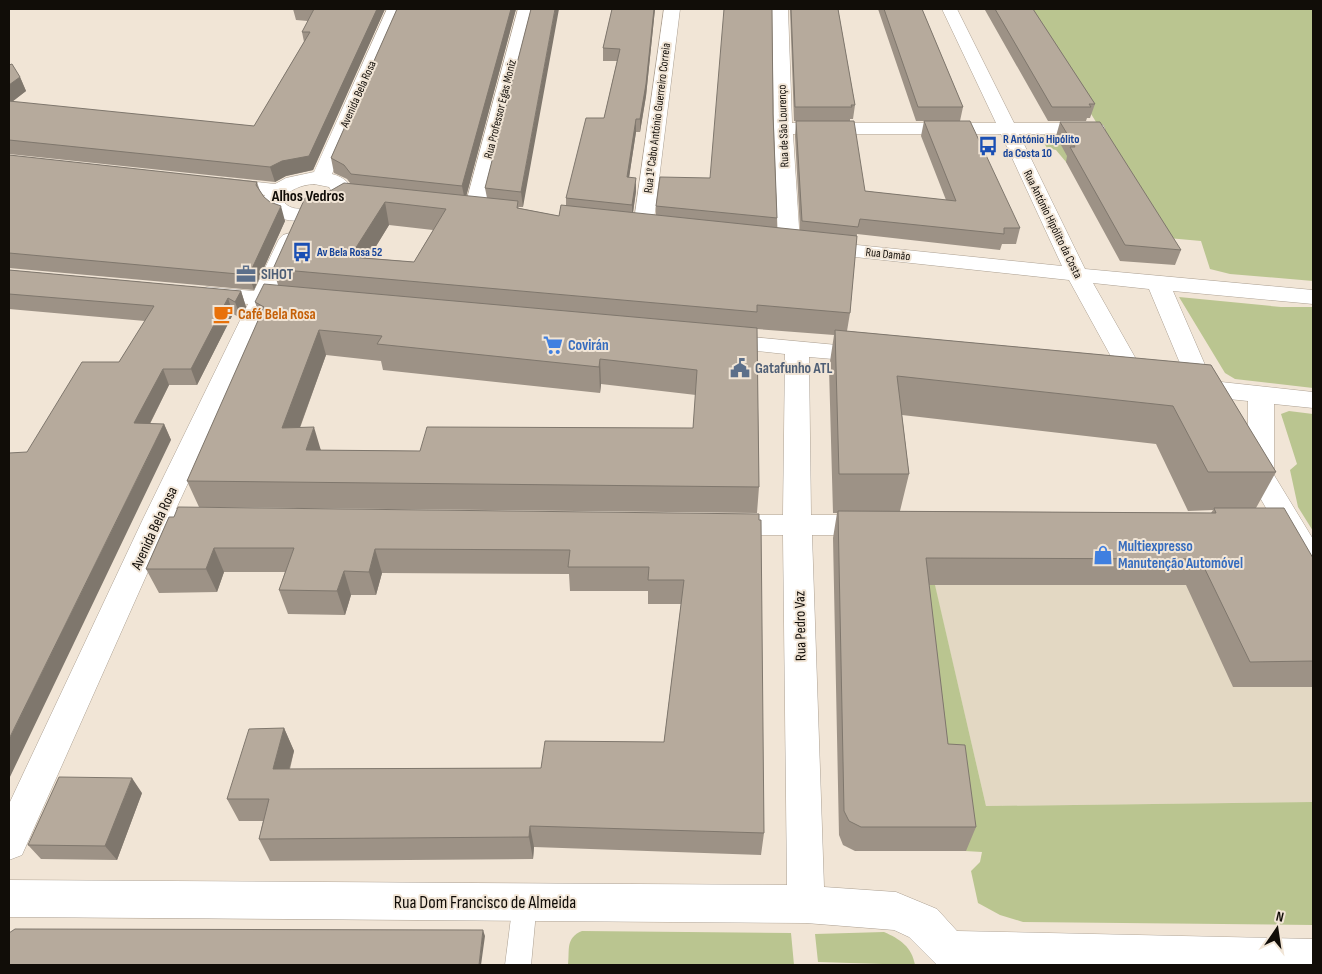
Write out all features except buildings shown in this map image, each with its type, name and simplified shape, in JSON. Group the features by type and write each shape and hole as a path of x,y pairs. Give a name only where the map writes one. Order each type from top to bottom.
{"street":[{"name":"Avenida Bela Rosa","path":"321,178 395,9"},
{"name":"Rua Professor Egas Moniz","path":"475,210 526,9"},
{"name":"Rua 1º Cabo António Guerreiro Correia","path":"643,228 672,9"},
{"name":"Rua de São Lourenço","path":"779,242 783,128 780,9"},
{"name":"Rua António Hipólito da Costa","path":"950,9 1077,274 1152,384"},
{"path":"783,128 1100,129"},
{"path":"321,178 342,186 353,197 321,212 301,214 287,213 278,210 273,205 272,199 278,190 291,182 321,178"},
{"path":"204,182 278,190"},
{"name":"Avenida Bela Rosa","path":"11,833 157,519 263,299 301,214"},
{"name":"Rua Damão","path":"779,242 1158,283 1313,296"},
{"path":"1158,283 1203,388 1218,412"},
{"path":"185,292 312,303"},
{"path":"698,339 894,358"},
{"name":"Rua Pedro Vaz","path":"797,348 797,526 806,904"},
{"path":"1108,379 1313,400"},
{"path":"1261,395 1261,474"},
{"path":"1234,435 1261,474 1313,564"},
{"path":"157,519 226,520"},
{"path":"1261,522 1289,522"},
{"path":"699,525 903,525"},
{"name":"Rua Dom Francisco de Almeida","path":"9,899 806,904 896,911 923,923 949,957"},
{"path":"949,957 1313,959"}],"lane":[{"path":"518,965 525,902"}],"shaded area":[{"path":"924,539 1271,539 1313,615 1313,802 986,806"}],"green space":[{"path":"1027,9 1313,9 1313,281 1230,274 1210,269 1201,241 1157,237 1066,162 1056,150 1047,148 1042,140 1045,133 1105,131 1104,127 1096,122"},
{"path":"1179,297 1281,307 1313,307 1313,388 1235,379 1225,373"},
{"path":"1289,411 1313,414 1313,531 1298,507 1290,470 1297,464 1281,414"},
{"path":"926,546 986,806 1313,802 1313,925 1023,922 1000,915 978,903 971,871 980,862 982,852 965,851 931,769"},
{"path":"582,931 791,933 794,965 568,965 569,945 573,937"},
{"path":"884,932 908,948 915,965 818,962 815,934"}],"place":[{"name":"R António Hipólito da Costa 10","path":"988,146"},
{"name":"Av Bela Rosa 52","path":"302,252"},
{"name":"SIHOT","path":"246,274"},
{"name":"Café Bela Rosa","path":"223,314"},
{"name":"Covirán","path":"553,345"},
{"name":"Gatafunho ATL","path":"740,368"},
{"name":"Multiexpresso Manutenção Automóvel","path":"1103,555"}],"district":[{"name":"Alhos Vedros","path":"308,195"}]}
